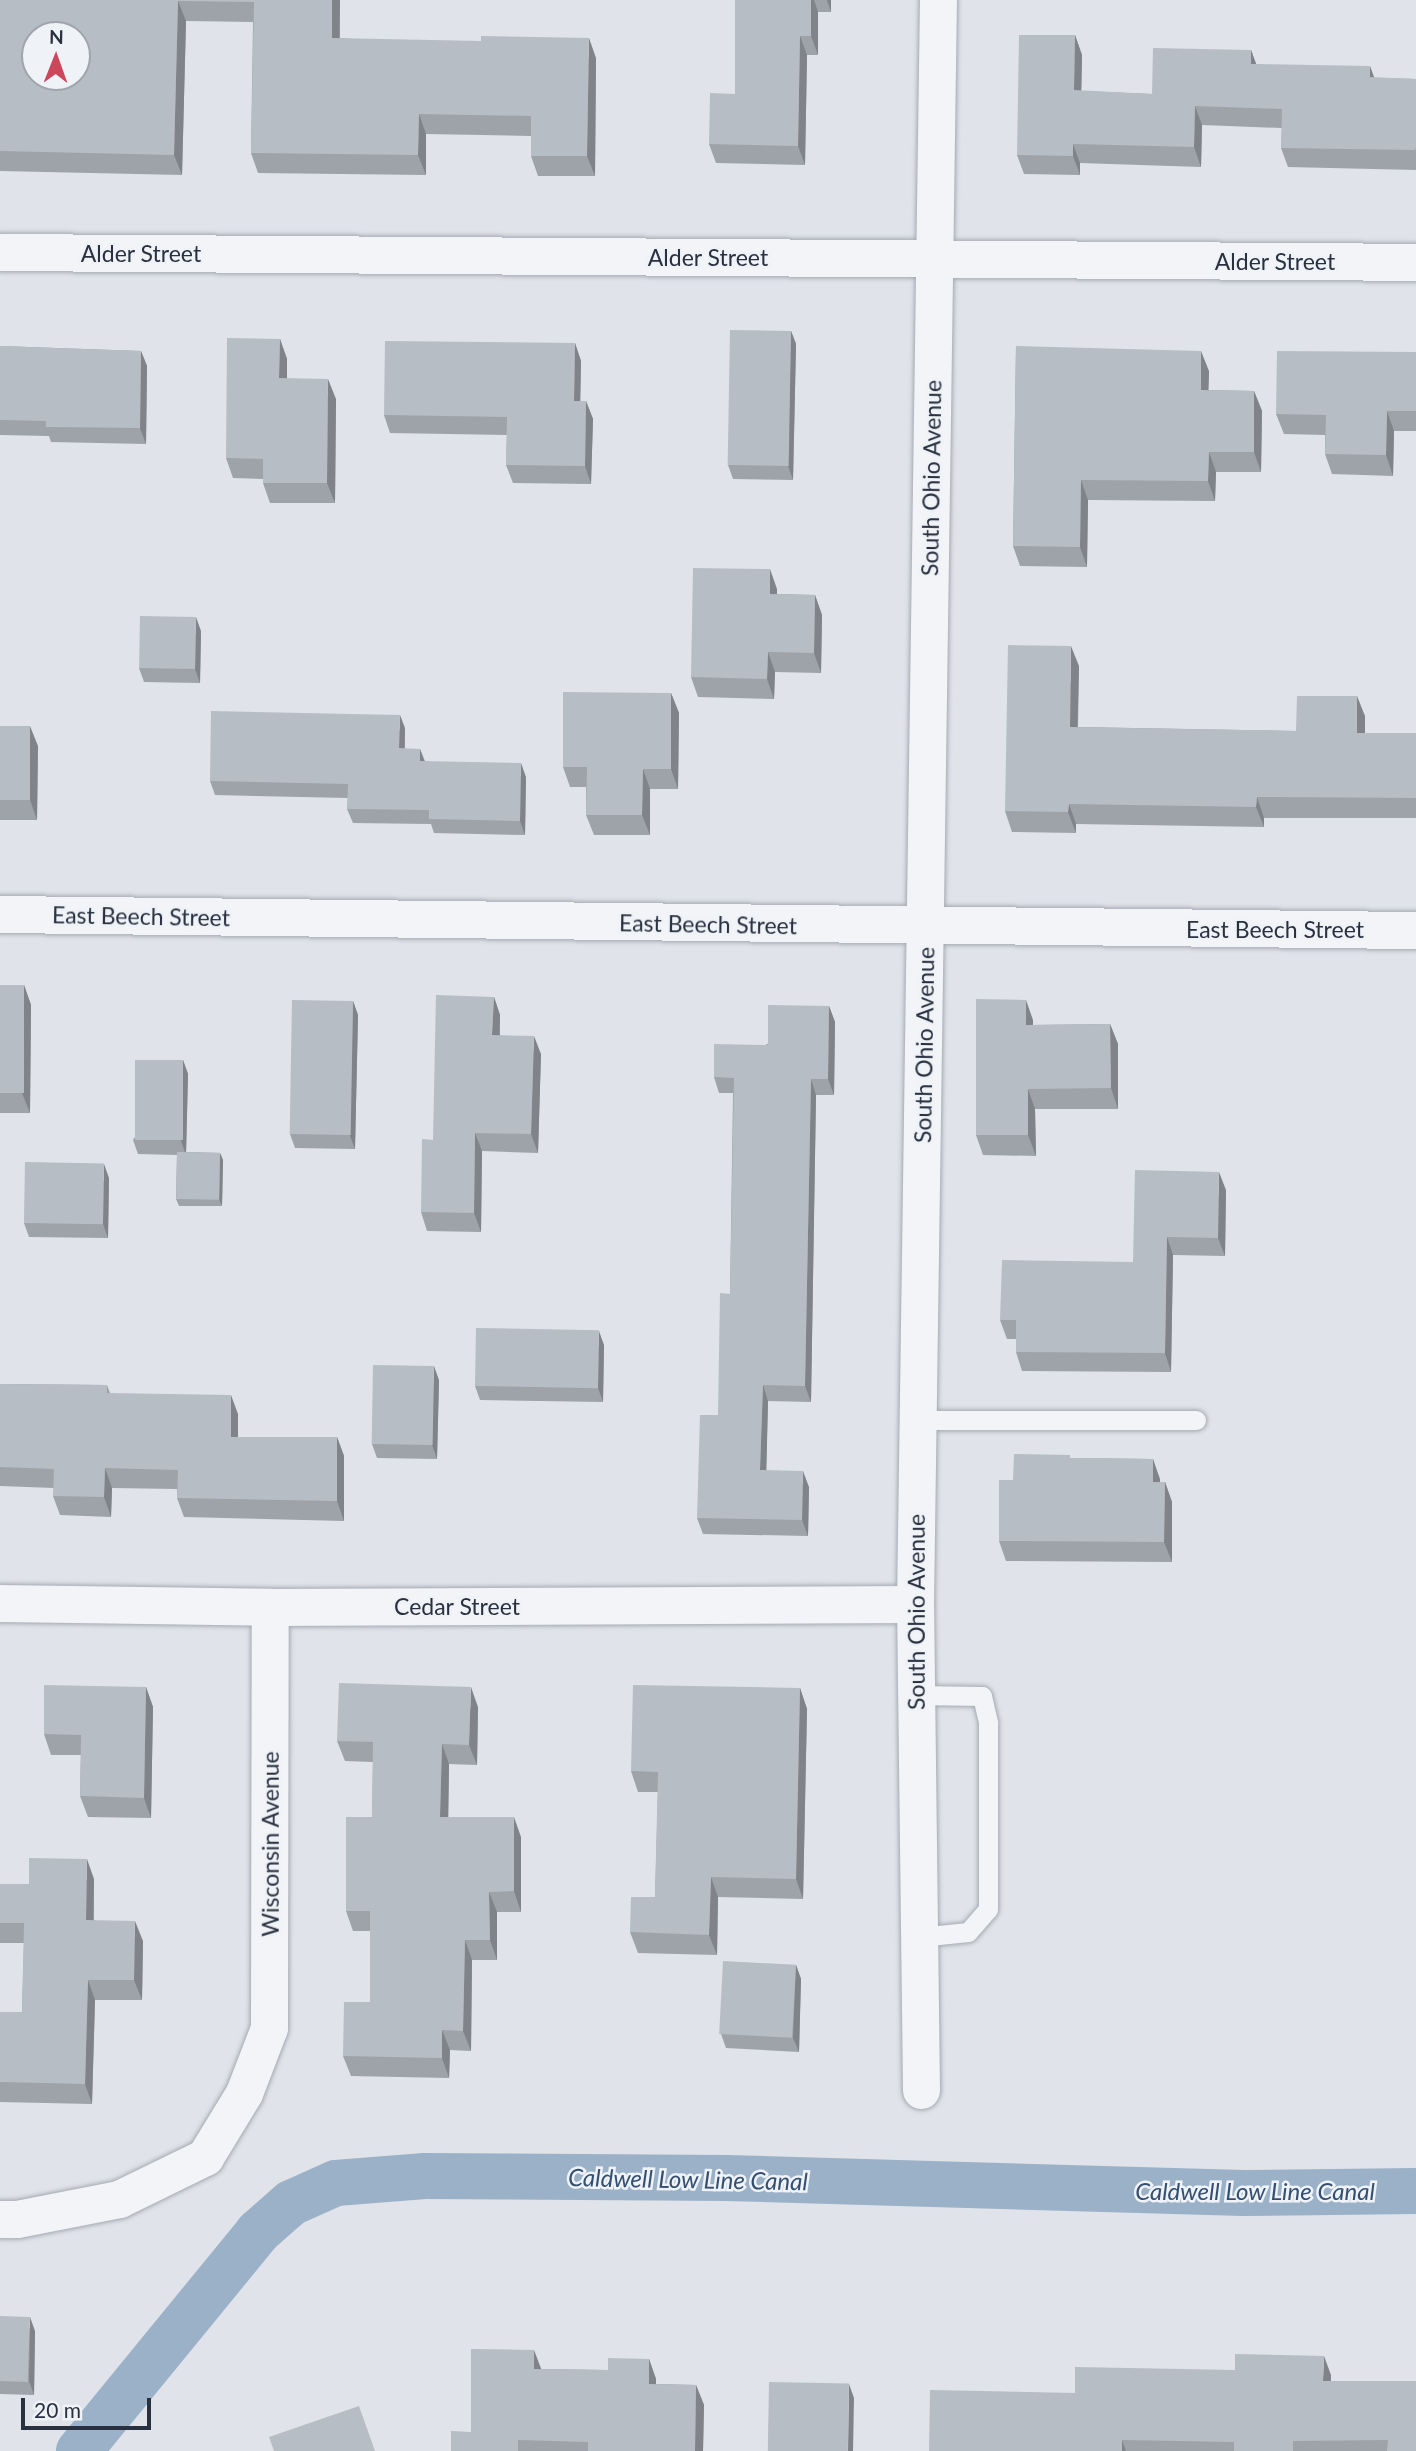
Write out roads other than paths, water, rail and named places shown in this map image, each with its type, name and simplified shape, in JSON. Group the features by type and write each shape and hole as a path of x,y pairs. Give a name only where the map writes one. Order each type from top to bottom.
{"street":[{"name":"South Ohio Avenue","path":"921,2091 915,1604 938,0"},
{"name":"Alder Street","path":"0,252 1416,262"},
{"name":"East Beech Street","path":"0,914 926,927 1416,930"},
{"name":"Cedar Street","path":"0,1603 270,1607 915,1604"},
{"name":"Wisconsin Avenue","path":"0,2219 17,2219 119,2199 205,2157 244,2093 269,2028 270,1607"}],"lane":[{"path":"918,1420 1196,1420"},
{"path":"916,1695 982,1696 988,1723 988,1909 968,1932 919,1937"}],"waterway":[{"name":"Caldwell Low Line Canal","path":"79,2451 258,2232 291,2203 336,2183 425,2176 726,2178 1244,2193 1416,2191"}]}
